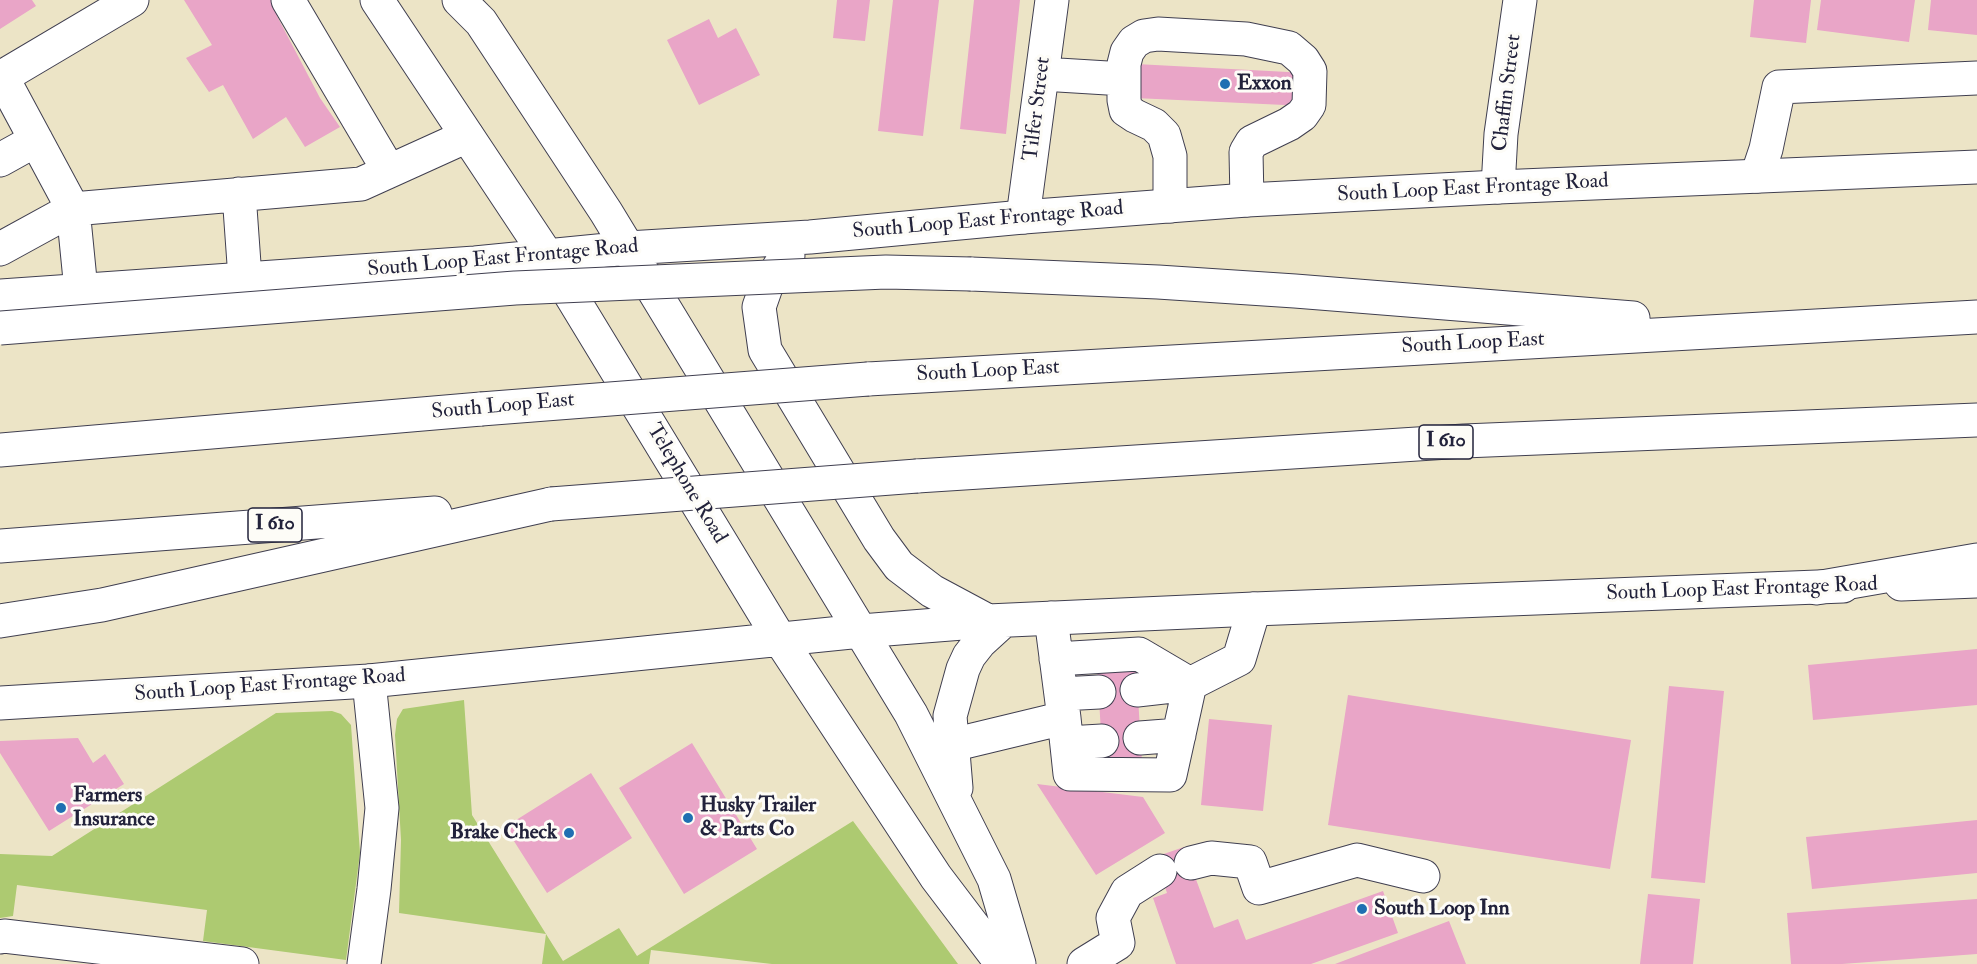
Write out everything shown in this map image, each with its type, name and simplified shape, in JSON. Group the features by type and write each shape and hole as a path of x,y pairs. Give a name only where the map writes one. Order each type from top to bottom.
{"main road":[{"path":"81,290 73,209 2,77 132,0"},
{"path":"288,0 389,171"},
{"name":"Telephone Road","path":"377,0 547,256 781,641 936,877 1002,964"},
{"path":"459,0 481,22 628,248 911,714 994,879 1018,964"},
{"name":"Tilfer Street","path":"1023,217 1052,0"},
{"name":"Chaffin Street","path":"1498,187 1501,134 1520,0"},
{"path":"1170,206 1170,156 1164,135 1154,124 1126,110 1124,100 1127,52 1134,42 1144,36 1158,34 1246,39 1271,43 1289,48 1304,60 1310,71 1309,105 1302,115 1252,142 1246,153 1247,200"},
{"path":"1042,74 1124,79"},
{"path":"1757,176 1766,149 1779,87 1977,78"},
{"path":"0,249 73,209 361,184 467,136"},
{"path":"0,160 36,140"},
{"name":"South Loop East Frontage Road","path":"0,296 475,263 628,248 810,237 1023,217 1247,200 1977,167"},
{"path":"239,194 245,278"},
{"path":"810,237 783,261 766,287 759,307 765,350 879,539 899,566 932,591 995,621 969,656 950,716 959,811"},
{"path":"0,328 515,288 886,272 1158,282 1757,328"},
{"name":"South Loop East","path":"0,450 868,379 1977,317"},
{"name":"I 610","path":"0,546 917,476 1464,441 1977,420"},
{"path":"0,621 102,605 551,504"},
{"path":"1816,588 1977,560"},
{"name":"South Loop East Frontage Road","path":"0,703 369,681 861,632 995,621 1977,581"},
{"path":"1137,690 1190,684 1239,659 1254,609"},
{"path":"1051,618 1070,774 1170,775 1190,684"},
{"path":"1056,659 1139,654 1190,684"},
{"path":"363,964 374,889 382,808 369,681"},
{"path":"952,745 1064,718 1098,692"},
{"path":"1064,718 1102,741"},
{"path":"1140,738 1179,735"},
{"path":"1191,863 1212,858 1250,861 1259,888 1357,861 1423,876"},
{"path":"1084,964 1118,943 1113,918 1127,892 1160,871"},
{"path":"0,937 242,964"}],"green space":[{"path":"464,700 472,815 546,934 399,913 401,840 395,735 397,719 403,709"},
{"path":"332,711 341,714 351,725 360,853 346,960 203,941 207,910 17,885 13,916 0,918 0,854 52,856 276,713"},
{"path":"853,821 958,964 772,964 651,950 649,964 542,964 546,934 563,961 619,928 637,956"}],"building":[{"path":"0,0 32,0 36,6 0,29"},
{"path":"184,0 274,0 281,13 277,16 320,98 340,127 305,147 286,117 253,139 223,85 209,92 186,58 212,45"},
{"path":"837,0 870,0 865,41 833,38"},
{"path":"893,0 939,0 923,136 878,131"},
{"path":"974,0 1020,0 1006,134 960,129"},
{"path":"1754,0 1811,0 1806,43 1750,37"},
{"path":"1821,0 1915,0 1909,42 1817,30"},
{"path":"1931,0 1977,0 1977,35 1928,30"},
{"path":"709,19 718,38 736,28 760,75 699,105 667,40"},
{"path":"1136,64 1307,73 1306,106 1135,98"},
{"path":"1977,649 1977,705 1813,720 1808,665"},
{"path":"1136,664 1142,763 1103,765 1097,667"},
{"path":"1669,686 1724,691 1705,883 1651,878"},
{"path":"1348,695 1631,740 1610,869 1328,825"},
{"path":"1209,719 1272,725 1263,811 1201,805"},
{"name":"Farmers Insurance","path":"78,738 93,763 105,754 124,784 49,831 0,753 0,741"},
{"name":"Husky Trailer & Parts Co","path":"692,743 757,849 684,894 619,788"},
{"name":"Brake Check","path":"591,773 632,838 547,893 505,827"},
{"path":"1037,784 1143,797 1165,833 1096,875"},
{"path":"1977,820 1977,873 1812,889 1806,837"},
{"name":"South Loop Inn","path":"1184,847 1214,928 1238,919 1246,940 1383,891 1398,933 1311,964 1176,964 1153,898 1167,893 1155,857"},
{"path":"1648,894 1700,899 1693,964 1640,964"},
{"path":"1977,899 1977,954 1842,964 1791,964 1787,913"},
{"path":"1449,921 1466,964 1335,964"}],"place":[{"name":"Exxon","path":"1225,84"},
{"name":"Farmers Insurance","path":"61,808"},
{"name":"Husky Trailer & Parts Co","path":"688,818"},
{"name":"Brake Check","path":"569,833"},
{"name":"South Loop Inn","path":"1362,909"}]}
